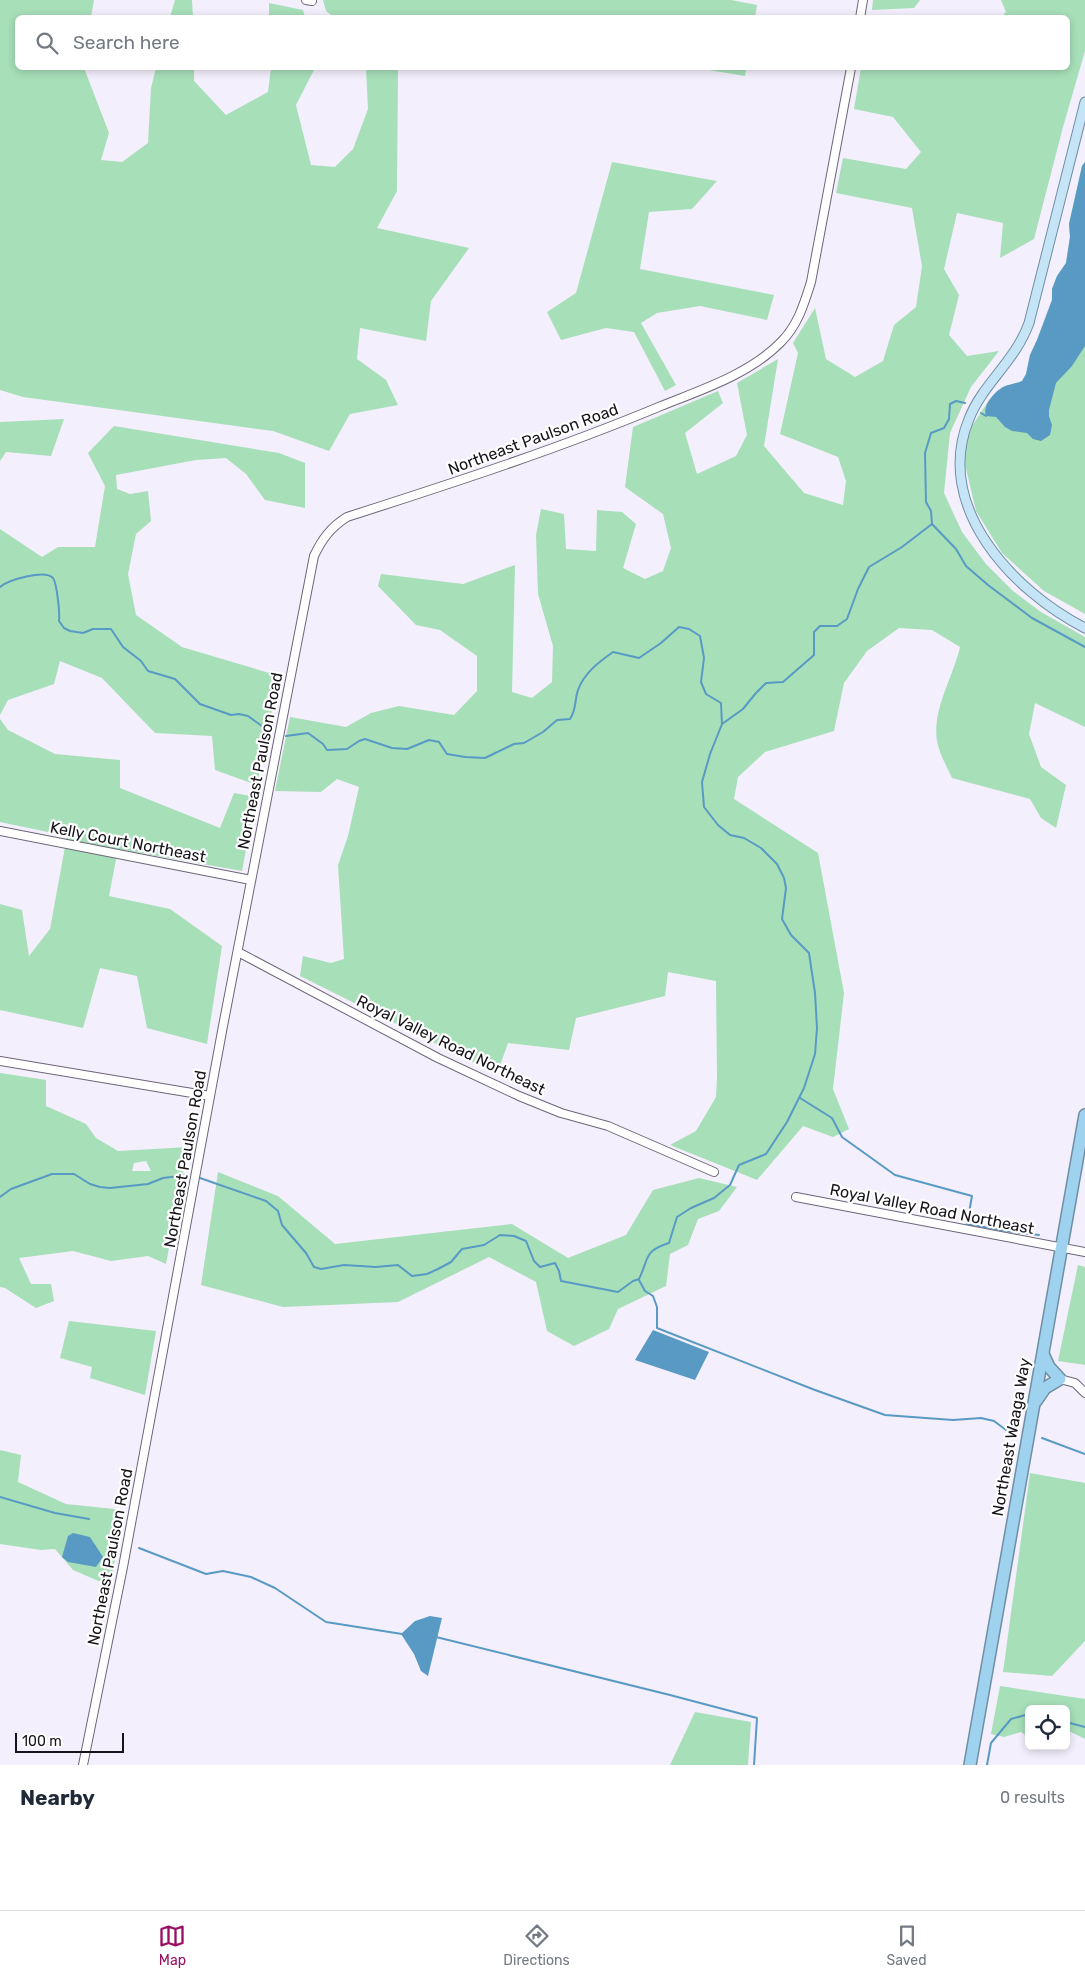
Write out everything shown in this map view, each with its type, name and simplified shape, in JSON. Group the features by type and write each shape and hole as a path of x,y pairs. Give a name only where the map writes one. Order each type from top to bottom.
{"highway":[{"name":"Northeast Waaga Way","path":"970,1765 1085,1115"},
{"path":"1034,1405 1045,1388 1060,1379 1049,1368 1043,1354"}],"main road":[{"path":"1085,102 1030,323 1013,356 974,406 964,434 960,458 963,487 971,513 997,558 1040,599 1085,628"}],"street":[{"path":"860,15 863,0"},
{"name":"Northeast Paulson Road","path":"83,1765 123,1567 210,1096 312,564 324,536 347,516 524,459 694,393 746,368 772,350 786,336 796,322 811,282 851,70"},
{"name":"Kelly Court Northeast","path":"0,831 251,880"},
{"name":"Royal Valley Road Northeast","path":"238,952 438,1058 560,1113 608,1126 714,1172"},
{"path":"0,1061 210,1096"},
{"name":"Royal Valley Road Northeast","path":"796,1197 1085,1252"},
{"path":"1060,1379 1075,1383 1085,1393"}],"green space":[{"path":"0,0 94,0 91,15 15,15 15,70 85,70 109,133 101,160 122,162 148,143 151,88 156,70 194,70 194,81 226,115 268,92 271,70 314,70 296,105 311,165 335,167 353,149 368,109 366,70 398,70 397,191 377,228 469,248 431,301 426,341 360,328 357,359 386,380 398,405 350,414 329,451 273,431 23,397 0,390"},
{"path":"175,0 192,0 193,15 171,15"},
{"path":"323,0 731,0 757,5 755,15 331,15 326,11"},
{"path":"873,0 920,0 914,8 872,10"},
{"path":"1001,0 1085,0 1085,51 1034,239 1000,258 1003,223 957,213 944,269 959,295 949,335 967,356 999,351 971,387 950,433 944,493 962,532 986,564 1013,591 1041,612 1085,637 1085,727 1035,703 1029,734 1041,767 1066,785 1056,828 1041,818 1030,799 952,778 939,750 936,729 940,705 960,647 932,630 899,628 867,651 844,683 834,731 765,752 738,777 734,799 818,853 844,993 833,1089 849,1129 833,1137 803,1126 757,1180 670,1145 696,1131 716,1097 716,981 668,972 665,996 576,1018 569,1050 508,1043 497,1074 300,976 303,956 331,963 344,959 338,865 348,836 359,787 337,779 321,792 275,791 290,717 346,727 371,713 399,706 454,715 477,691 477,656 440,630 416,625 378,586 381,574 463,584 515,565 512,692 532,698 552,682 553,646 538,594 536,535 541,509 564,514 566,549 596,551 597,510 622,512 636,524 623,568 645,579 663,571 671,548 663,514 625,487 633,427 718,391 723,403 685,433 697,474 736,456 747,435 737,383 778,359 764,446 804,493 843,505 846,481 838,457 780,434 798,353 793,343 815,308 826,359 855,377 883,361 894,325 916,307 922,266 912,208 836,193 843,158 906,169 921,152 893,117 854,109 861,70 1070,70 1070,15 1003,15 1006,12"},
{"path":"269,3 303,10 304,15 269,15"},
{"path":"709,70 746,70 745,76"},
{"path":"612,162 717,181 692,209 649,212 640,269 774,295 767,320 700,306 657,313 641,323 676,385 665,391 634,332 606,328 561,340 547,312 576,293"},
{"path":"1085,162 1085,614 1044,591 1002,553 976,511 964,460 972,426 989,400 1003,387 1022,381 1026,374 1030,355 1052,300 1052,289 1057,276 1066,263 1070,237 1069,224 1082,166"},
{"path":"64,419 51,456 6,452 0,461 0,422"},
{"path":"114,426 279,453 305,463 305,508 265,500 246,474 226,458 196,460 116,475 117,489 130,494 148,491 151,521 136,534 128,574 136,615 182,647 279,676 257,785 215,770 212,736 155,733 102,678 60,661 54,684 8,700 0,715 0,529 42,557 58,547 95,547 105,486 88,453"},
{"path":"0,719 8,730 55,754 120,760 120,788 220,828 234,793 256,797 242,871 118,849 109,896 170,909 222,946 207,1044 147,1028 137,976 100,968 83,1028 0,1010 0,904 22,910 29,956 50,929 67,836 0,822"},
{"path":"0,1073 46,1080 46,1106 86,1124 96,1138 118,1151 188,1147 166,1264 148,1256 111,1261 73,1251 19,1258 31,1284 51,1284 54,1301 36,1308 5,1288 0,1287","holes":["146,1161 151,1171 132,1171 134,1163"]},
{"path":"218,1172 278,1196 335,1244 512,1224 568,1258 626,1235 653,1190 699,1178 737,1187 719,1211 698,1219 688,1245 670,1254 666,1286 618,1309 609,1329 574,1346 547,1331 536,1282 489,1257 398,1302 283,1307 201,1285"},
{"path":"1078,1265 1085,1267 1085,1365 1058,1361"},
{"path":"69,1321 156,1331 145,1395 90,1378 92,1367 60,1358"},
{"path":"0,1450 21,1455 18,1482 66,1504 124,1510 110,1586 73,1570 55,1549 41,1550 0,1544"},
{"path":"1030,1473 1085,1483 1085,1641 1052,1676 1003,1672"},
{"path":"1000,1686 1085,1699 1085,1739 1070,1732 1070,1705 1025,1705 1025,1735 1021,1732 1004,1737 991,1734"},
{"path":"695,1712 751,1722 748,1765 670,1765"}],"water":[{"path":"1085,162 1085,346 1072,366 1056,383 1049,410 1052,425 1050,435 1041,441 1033,439 1027,433 1012,431 1005,427 996,417 986,416 985,412 987,404 996,392 1005,386 1022,381 1026,374 1030,355 1052,300 1052,289 1057,276 1066,263 1070,237 1069,224 1082,166"},
{"path":"653,1330 709,1352 695,1380 635,1360"},
{"path":"73,1533 90,1537 103,1557 96,1567 68,1562 62,1557 68,1536"},
{"path":"430,1616 442,1618 428,1676 421,1671 414,1654 401,1634 415,1621"}],"waterway":[{"path":"932,524 931,511 926,502 925,453 931,433 944,428 949,419 950,404 956,401 965,403"},
{"path":"981,413 986,416"},
{"path":"932,524 956,549 966,566 988,585 1032,618 1085,647"},
{"path":"200,1178 266,1201 278,1211 282,1225 306,1253 314,1267 321,1269 344,1265 376,1267 398,1265 412,1276 427,1274 451,1262 462,1249 484,1245 500,1235 514,1236 526,1241 534,1261 540,1267 555,1263 561,1281 618,1292 639,1279 648,1256 655,1249 669,1243 677,1217 691,1208 714,1198 730,1185 739,1165 766,1154 787,1122 804,1088 815,1054 817,1028 815,993 809,953 791,935 782,919 786,888 784,878 777,864 761,848 744,838 730,835 718,825 704,807 702,782 710,754 722,724 743,709 766,683 783,682 814,655 814,632 820,626 837,626 847,619 858,589 869,567 902,547 932,524"},
{"path":"0,587 26,576 42,575 53,578 58,599 59,621 64,628 83,633 93,629 111,629 123,647 141,661 148,671 175,679 200,704 231,715 248,716 270,732"},
{"path":"286,736 308,733 323,744 327,750 347,749 365,739 392,748 407,749 429,740 439,742 447,754 485,758 514,744 524,743 543,732 557,720 570,719 574,712 578,690 584,678 597,664 613,652 639,658 661,643 679,627 689,629 700,636 704,658 701,682 706,694 721,703 722,724"},
{"path":"800,1098 832,1118 842,1137 895,1175 972,1196 967,1224 1039,1235"},
{"path":"0,1197 11,1189 52,1174 74,1174 90,1184 110,1188 148,1184 163,1178 188,1175"},
{"path":"639,1280 645,1291 653,1296 657,1307 657,1328 815,1390 885,1415 953,1420 981,1418 994,1421 1006,1430"},
{"path":"1042,1438 1085,1454"},
{"path":"0,1497 55,1513 89,1519"},
{"path":"139,1548 206,1574 223,1571 251,1577 275,1588 326,1622 402,1634"},
{"path":"436,1637 757,1718 754,1765"},
{"path":"987,1765 991,1743 1011,1719 1025,1715"},
{"path":"1070,1723 1085,1727"}]}
